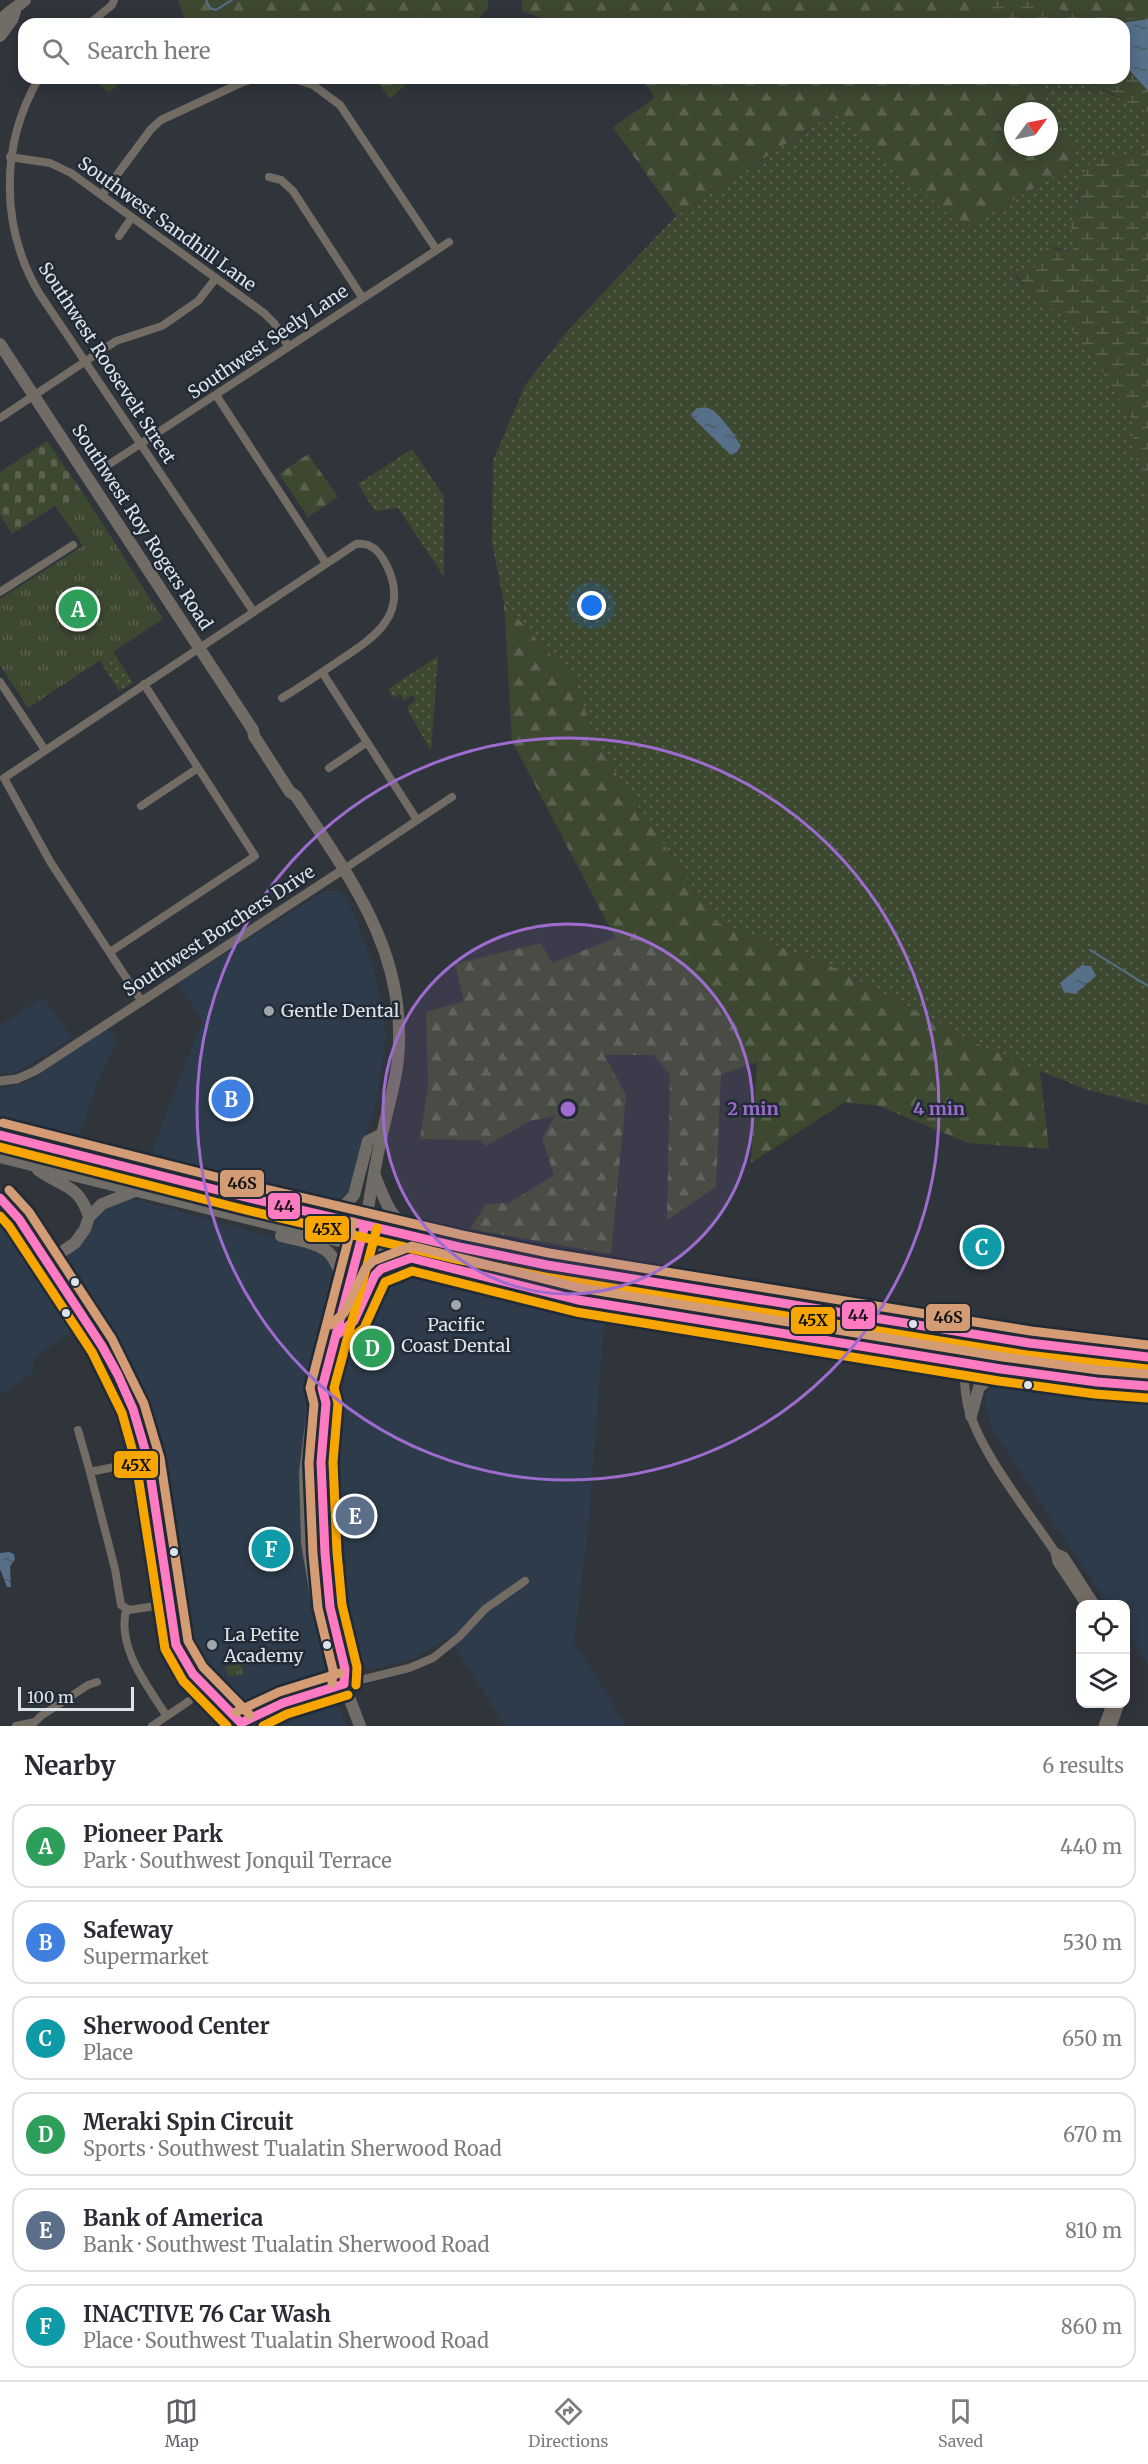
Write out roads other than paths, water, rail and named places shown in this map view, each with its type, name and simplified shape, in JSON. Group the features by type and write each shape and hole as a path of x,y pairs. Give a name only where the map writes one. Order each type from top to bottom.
{"highway":[{"path":"325,1215 346,1204 354,1195 368,1141 382,1134"},
{"path":"0,1135 365,1225 547,1265 967,1334 1074,1350 1148,1357"},
{"path":"0,1157 578,1300 1001,1369 1097,1382 1148,1386"},
{"path":"30,1165 56,1183 76,1192 83,1200 89,1217"},
{"path":"374,1173 388,1206 397,1219 415,1227 465,1237 479,1251"},
{"path":"48,1262 75,1243 85,1229 89,1217 105,1202 136,1191"},
{"path":"238,1217 246,1227 327,1250 334,1257 348,1294"},
{"path":"360,1726 344,1684 333,1671 318,1608 307,1543 305,1478 314,1400 322,1388 338,1334 365,1225"},
{"path":"338,1334 354,1321 375,1275 381,1269 411,1258"},
{"path":"971,1416 979,1387 1001,1369"},
{"path":"322,1388 326,1403 321,1462 325,1546 330,1607 345,1669 344,1684"},
{"path":"305,1478 312,1492 319,1537 325,1546"}],"main road":[{"path":"0,21 24,0"},
{"path":"0,36 12,20 15,10"},
{"name":"Southwest Roy Rogers Road","path":"0,344 253,730 260,733 278,760 295,788 296,796 344,868 373,918 394,981 398,1005 398,1064 365,1225"}],"street":[{"path":"96,18 112,5 114,0"},
{"name":"Southwest Roosevelt Street","path":"36,84 21,112 10,157 8,178 8,206 21,259 39,293 253,611"},
{"path":"102,195 160,120 239,84"},
{"path":"310,84 340,105 436,249"},
{"name":"Southwest Sandhill Lane","path":"10,157 56,165 102,195 269,317 288,346"},
{"path":"269,177 281,180 293,191 362,297"},
{"path":"119,236 132,218"},
{"name":"Southwest Seely Lane","path":"105,466 449,242"},
{"path":"0,418 122,338 162,326 193,306 216,278"},
{"path":"216,395 326,563"},
{"path":"142,1002 51,863 4,778 356,544 366,543 375,548 384,560 394,588 390,615 377,634 282,698"},
{"path":"0,592 73,544"},
{"path":"322,672 417,820"},
{"path":"0,682 45,750"},
{"path":"110,952 255,856 144,684"},
{"path":"329,768 366,743"},
{"path":"141,806 198,768"},
{"name":"Southwest Borchers Drive","path":"0,1081 16,1080 35,1071 452,797"},
{"path":"0,1197 15,1212 102,1346 118,1375 133,1409 148,1460 174,1636 183,1660 193,1674 239,1725 283,1703 344,1684 409,1668 433,1658 459,1636 485,1609 525,1581"},
{"path":"967,1334 964,1363 965,1390 971,1416 992,1458 1055,1551 1058,1562 1082,1600"},
{"path":"78,1430 115,1569 121,1605 126,1610"},
{"path":"90,1472 148,1460"},
{"path":"1055,1551 1064,1556 1092,1600"},
{"path":"126,1610 169,1604"},
{"path":"126,1610 124,1618 131,1656 166,1715"},
{"path":"16,1726 35,1724 41,1716 88,1684 97,1682"},
{"path":"152,1726 189,1701"},
{"path":"1103,1726 1110,1708"},
{"path":"1112,1726 1119,1708"}],"water":[{"path":"1148,19 1148,91 1130,71 1130,22"},
{"path":"697,408 708,408 722,419 741,446 737,452 731,455 690,415"},
{"path":"1082,965 1091,966 1096,976 1075,994 1064,992 1060,983"},
{"path":"0,1553 14,1554 15,1560 10,1566 11,1587 7,1587 0,1569"}],"waterway":[{"path":"206,0 210,8 216,10 232,0"},
{"path":"1090,950 1148,986"}],"place":[{"name":"Pioneer Park","path":"78,609"},
{"name":"Gentle Dental","path":"269,1011"},
{"name":"Safeway","path":"231,1099"},
{"name":"Sherwood Center","path":"982,1247"},
{"name":"Pacific Coast Dental","path":"456,1305"},
{"name":"Meraki Spin Circuit","path":"372,1348"},
{"name":"Bank of America","path":"355,1516"},
{"name":"INACTIVE 76 Car Wash","path":"271,1549"},
{"name":"La Petite Academy","path":"212,1645"}]}
